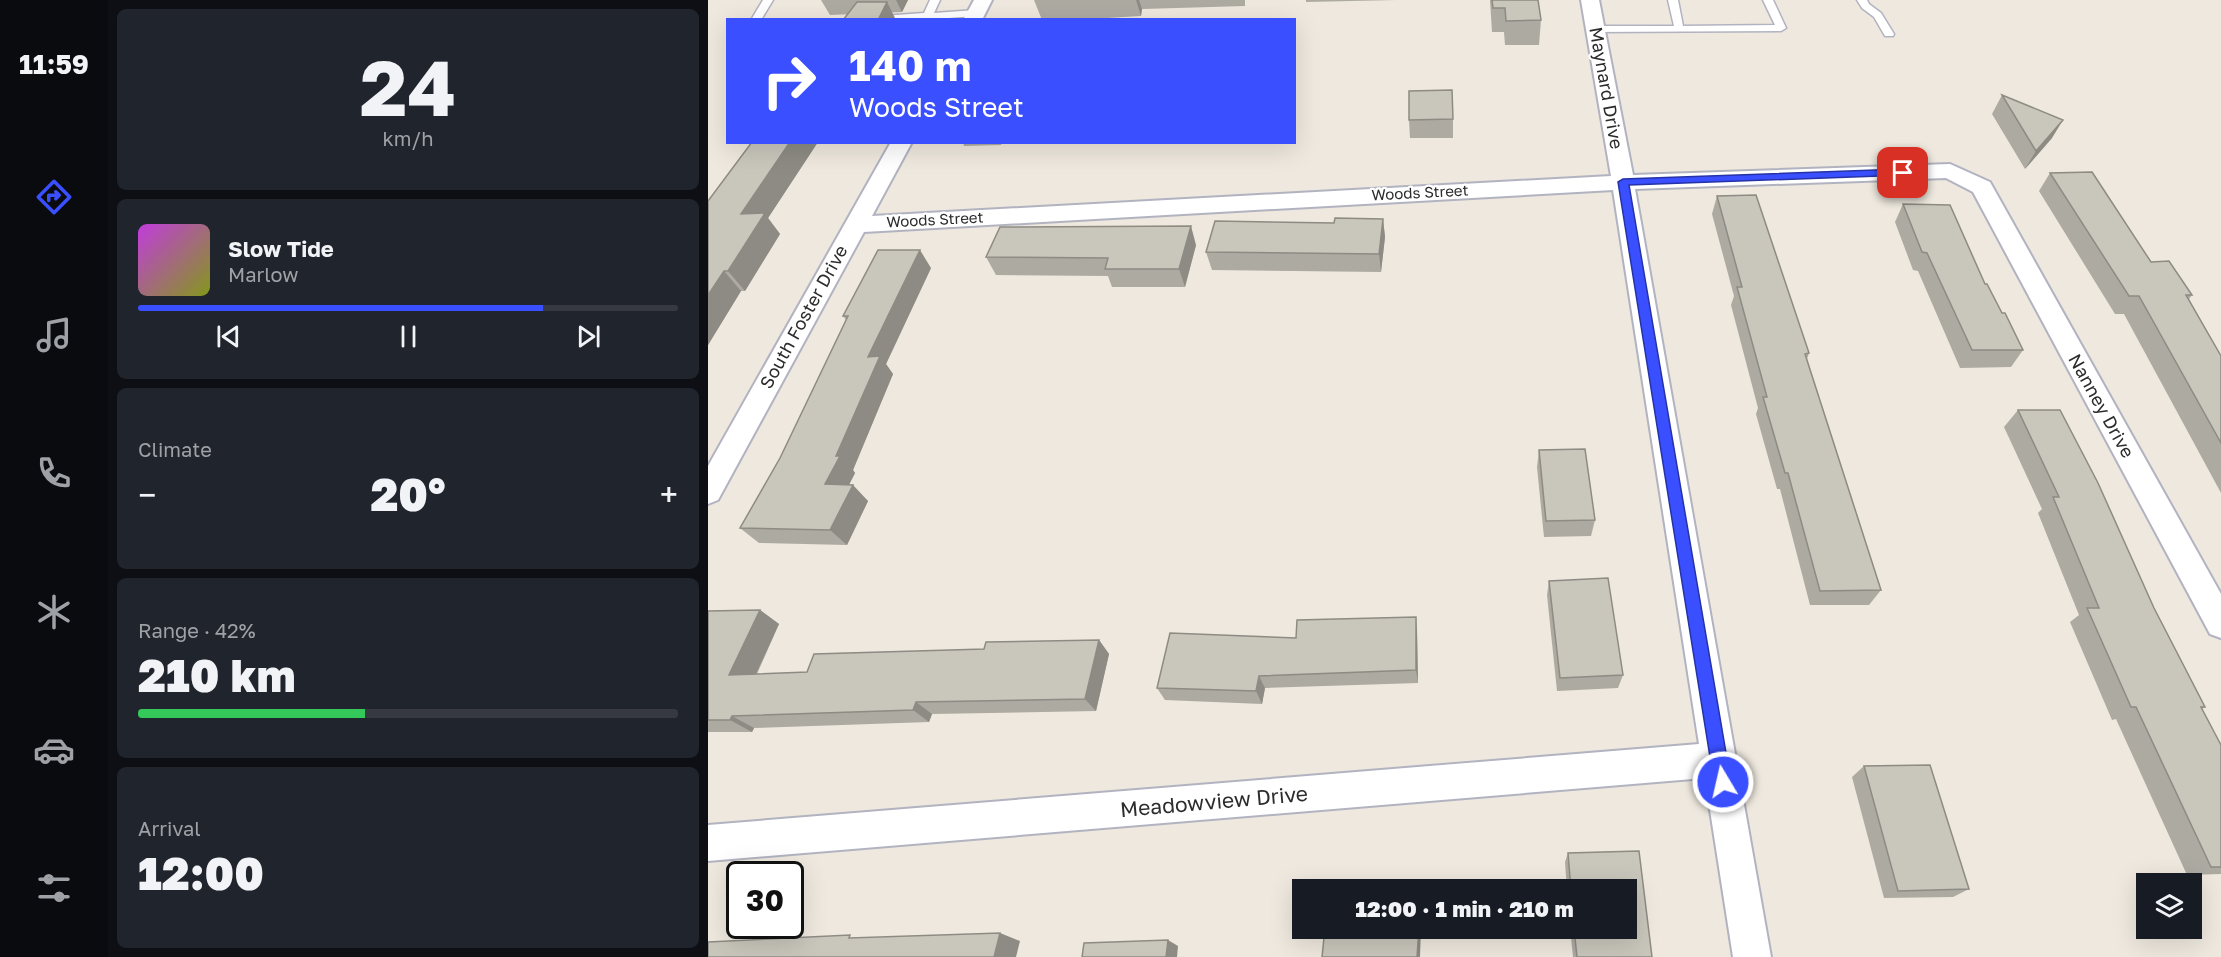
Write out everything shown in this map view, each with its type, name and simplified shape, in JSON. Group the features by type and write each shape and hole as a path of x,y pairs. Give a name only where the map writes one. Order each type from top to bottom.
{"street":[{"name":"Maynard Drive","path":"1590,0 1623,182 1752,957"},
{"name":"South Foster Drive","path":"708,492 901,144"},
{"name":"Woods Street","path":"855,225 1623,182 1950,171 1982,187"},
{"name":"Nanney Drive","path":"1982,187 2221,624"},
{"name":"Meadowview Drive","path":"708,843 1719,760"}],"lane":[{"path":"757,18 768,0"},
{"path":"928,16 935,0"},
{"path":"1672,0 1679,28"},
{"path":"1595,29 1781,28 1768,0"},
{"path":"1862,0 1865,6 1878,15 1889,34"},
{"path":"898,18 977,11"}],"building":[{"path":"1492,0 1538,0 1541,20 1506,21 1505,8 1493,8"},
{"path":"857,2 887,2 879,18 845,18"},
{"path":"1452,90 1453,119 1409,120 1409,91"},
{"path":"2002,95 2063,120 2036,151"},
{"path":"751,144 789,144 741,214 765,213 728,271 724,271 708,295 708,201"},
{"path":"2092,172 2151,262 2169,261 2192,295 2186,295 2221,356 2221,443 2139,296 2129,296 2050,173"},
{"path":"1756,195 1809,353 1805,354 1881,590 1820,591 1788,473 1785,473 1763,397 1767,397 1737,287 1742,287 1717,196"},
{"path":"1903,204 1950,205 1985,284 2002,313 2005,313 2023,350 1972,350 1927,253 1922,252"},
{"path":"1335,218 1383,219 1379,254 1206,252 1215,221 1334,223"},
{"path":"1191,226 1179,269 1105,269 1108,258 986,257 1000,227"},
{"path":"878,250 920,250 868,357 880,356 836,456 840,456 825,484 853,485 830,530 740,528 780,458 848,316 843,316"},
{"path":"2018,410 2060,410 2098,483 2154,608 2205,707 2201,707 2221,745 2221,867 2211,867 2136,707 2131,707 2087,608 2099,608 2053,497 2059,497"},
{"path":"1585,449 1595,520 1546,521 1539,450"},
{"path":"1608,578 1623,675 1560,678 1549,581"},
{"path":"760,610 729,675 807,672 814,654 984,649 986,642 1099,640 1085,699 916,702 913,710 732,716 730,720 708,720 708,611"},
{"path":"1416,617 1416,670 1259,676 1256,691 1157,688 1170,633 1296,638 1297,620"},
{"path":"1930,765 1969,889 1898,891 1864,766"},
{"path":"1639,851 1652,957 1577,957 1575,939 1637,939 1637,879 1570,879 1568,853"},
{"path":"1000,933 994,957 708,957 708,942 850,935 849,938"},
{"path":"1324,939 1418,939 1417,957 1322,957"},
{"path":"1168,940 1166,957 1082,957 1084,943"}],"route":[{"path":"1723,782 1623,182 1903,173"}]}
